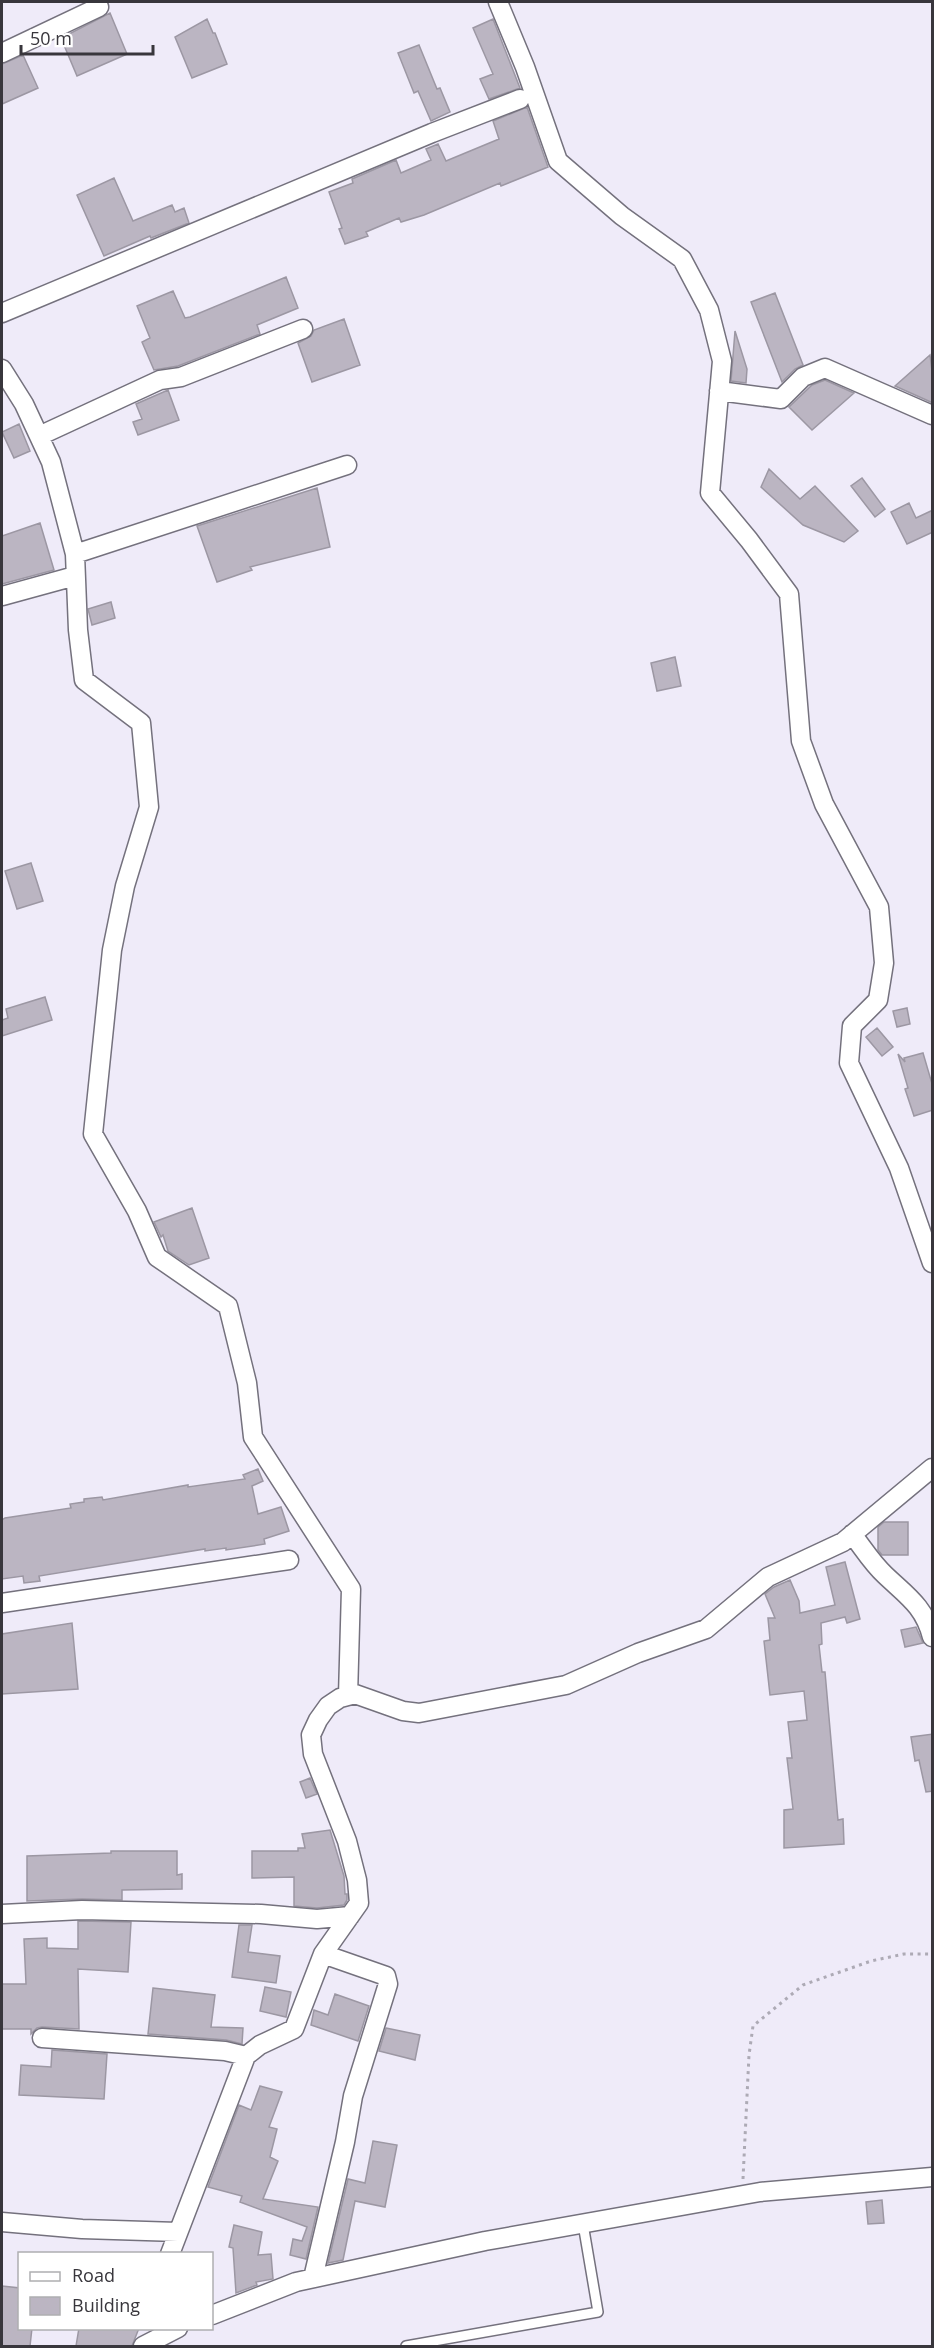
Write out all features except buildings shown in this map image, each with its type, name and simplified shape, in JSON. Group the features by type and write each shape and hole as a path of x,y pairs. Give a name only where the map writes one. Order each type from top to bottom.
{"street":[{"path":"498,2 525,67 558,161 622,216 682,259 710,310 722,361 710,493 789,594 801,741 824,804 879,907 884,963 878,1000 852,1026 849,1063 899,1168 933,1263"},
{"path":"2,53 99,7"},
{"path":"2,313 432,133 520,99"},
{"path":"39,436 160,380 181,377 303,329"},
{"path":"719,391 781,399 803,377 825,368 933,415"},
{"path":"2,369 24,404 51,462 75,554 78,630 84,680 141,723 149,807 125,886 112,950 93,1134 137,1211 157,1257 228,1306 247,1383 253,1437 351,1589 348,1696"},
{"path":"75,554 347,465"},
{"path":"2,596 75,576"},
{"path":"170,2252 246,2056 260,2045 294,2029 323,1954 359,1903 357,1880 347,1841 313,1754 311,1735 328,1706 340,1698 355,1694 403,1711 419,1713 566,1685 638,1653 706,1629 768,1577 843,1542 933,1468"},
{"path":"852,1534 884,1574 906,1592 921,1610 929,1623 933,1637"},
{"path":"2,1603 289,1560"},
{"path":"2,1914 82,1910 261,1914 317,1919 350,1916"},
{"path":"313,2278 345,2142 353,2096 388,1984 386,1976 323,1954"},
{"path":"42,2038 225,2051 246,2056"},
{"path":"213,2315 296,2282 485,2241 743,2195 933,2177"},
{"path":"2,2223 82,2229 178,2232"},
{"path":"143,2346 147,2330"},
{"path":"143,2346 173,2330"}],"lane":[{"path":"406,2346 598,2312 583,2224"}],"path":[{"path":"743,2195 744,2131 753,2026 802,1985 871,1961 904,1954 933,1954"}]}
